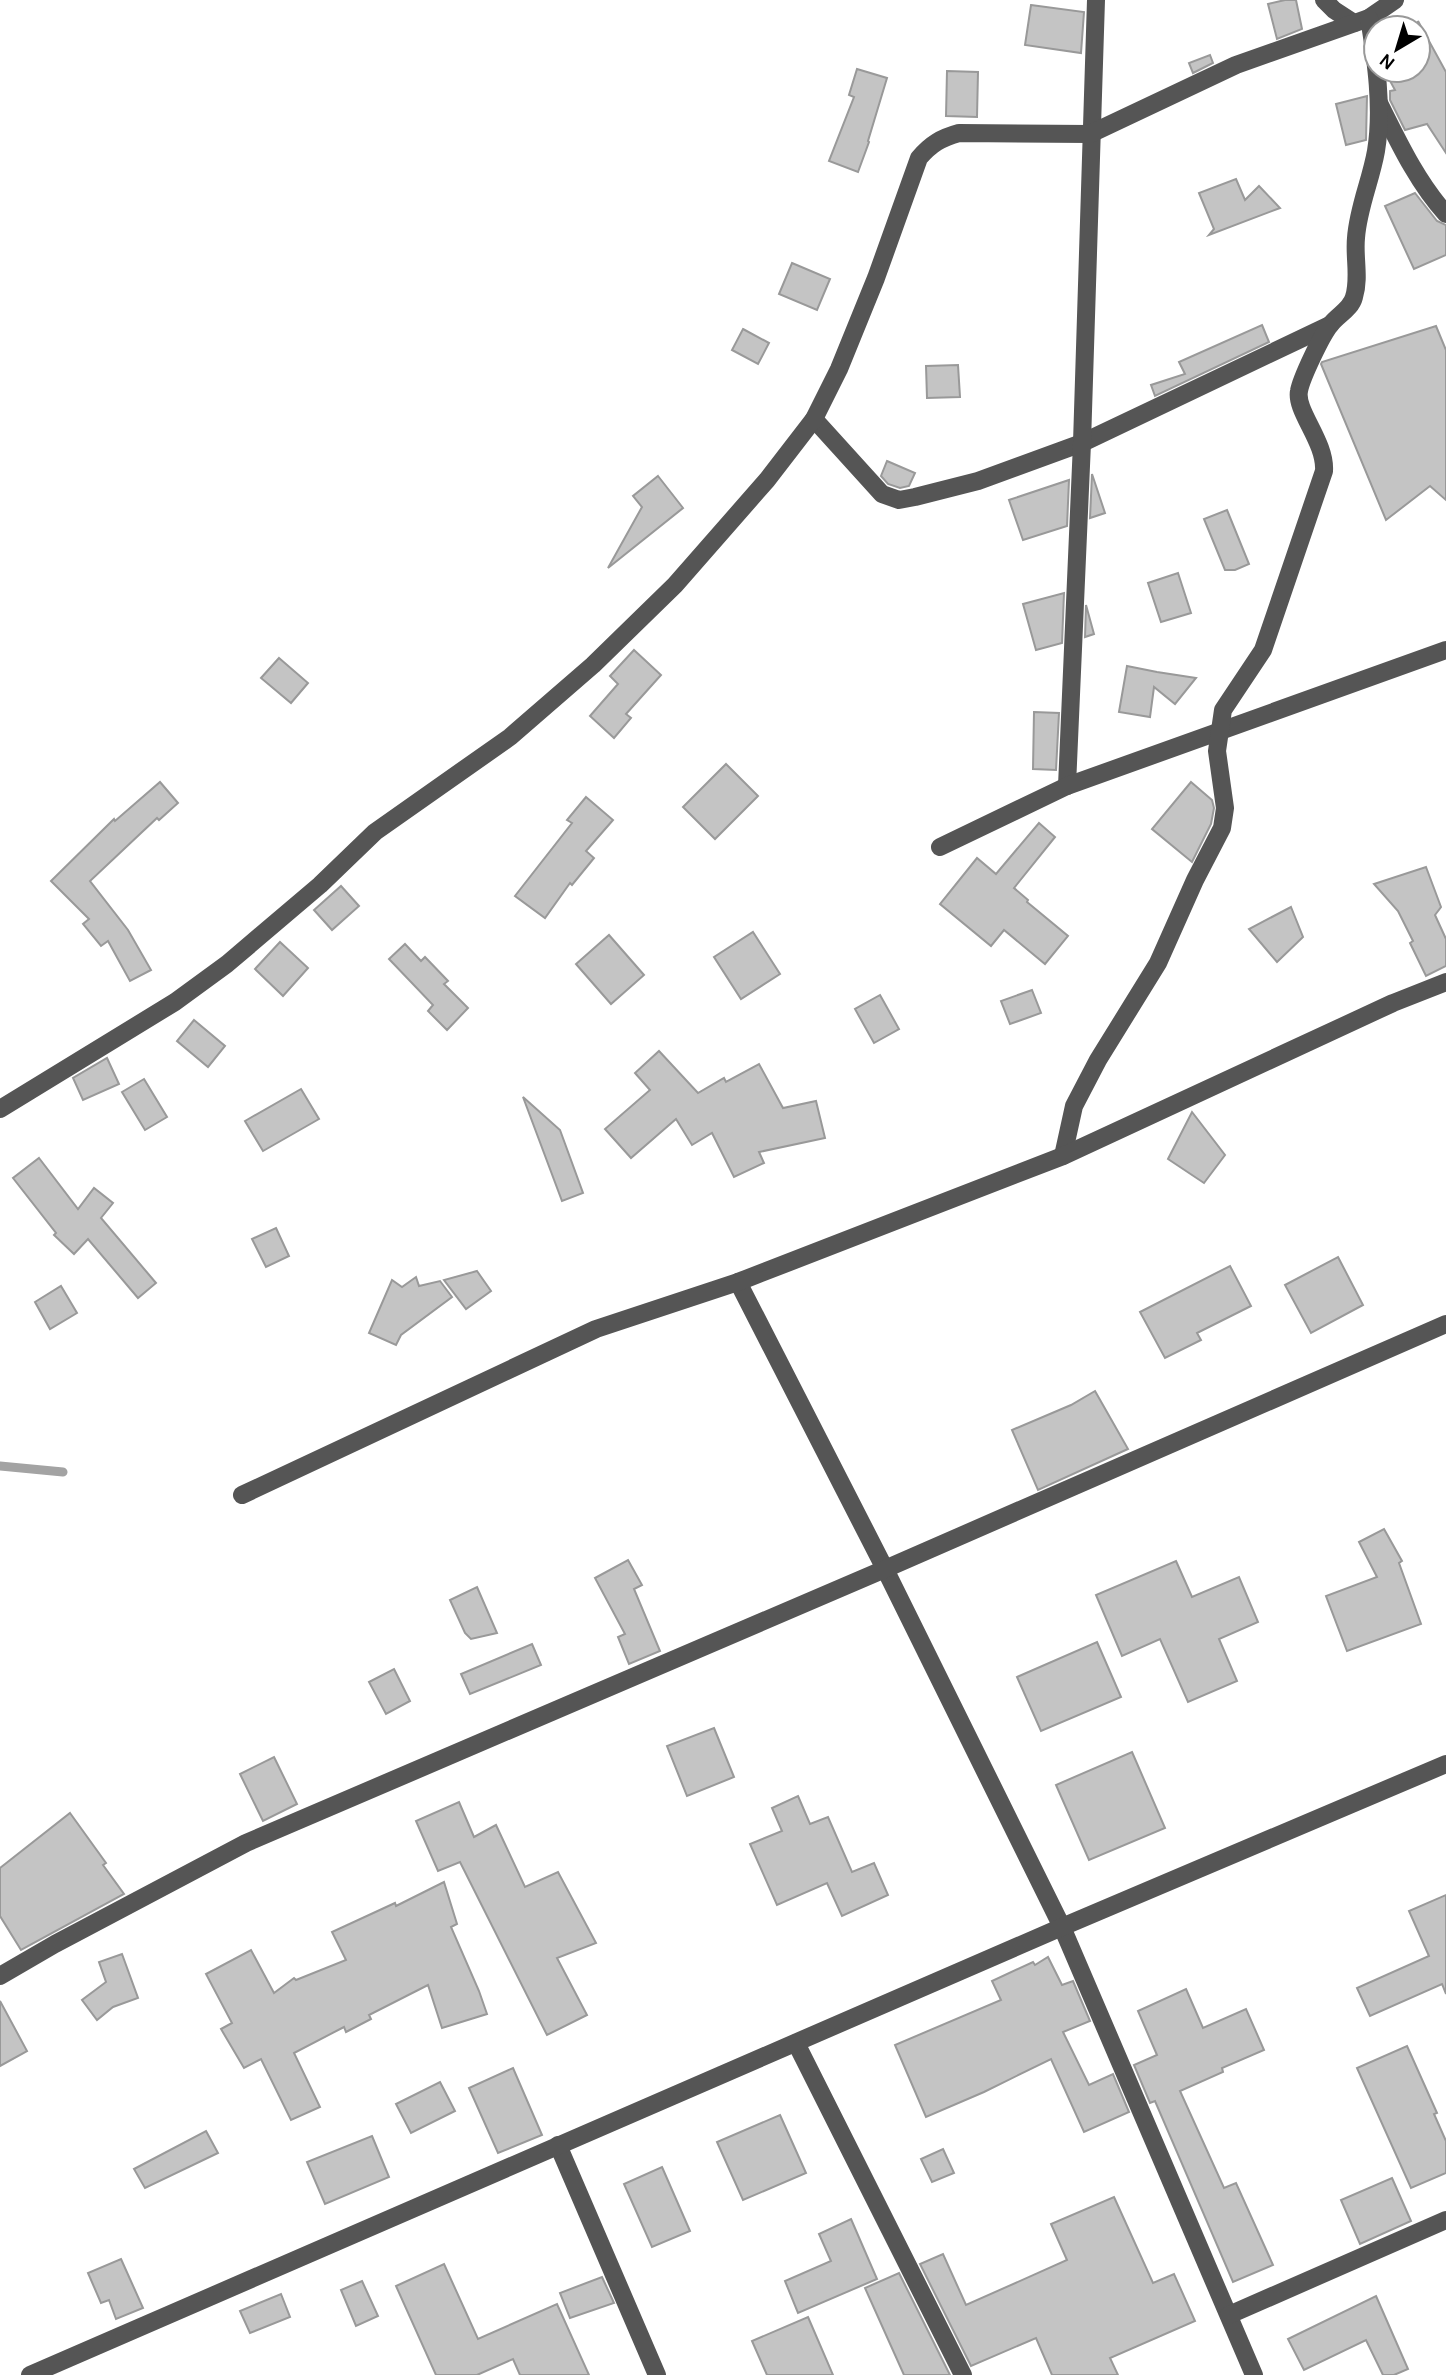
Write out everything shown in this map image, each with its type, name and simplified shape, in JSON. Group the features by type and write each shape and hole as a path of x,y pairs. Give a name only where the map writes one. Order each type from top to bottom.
{"street":[{"path":"1068,786 1096,0"},
{"path":"814,419 882,494 899,500 960,487 1082,443 1329,326 1350,306 1354,298 1356,238 1364,192 1376,150 1378,100 1374,47 1361,21 1334,10 1324,0"},
{"path":"0,1109 175,1002 227,964 320,885 375,832 510,737 593,665 675,585 767,480 814,419 839,369 876,278 919,158 929,147 940,139 959,133 1090,134 1236,65 1361,21 1395,0"},
{"path":"1378,100 1402,148 1426,188 1446,214"},
{"path":"1063,1156 1074,1106 1098,1060 1158,964 1195,880 1222,828 1225,808 1217,751 1223,710 1263,650 1324,471 1321,449 1299,401 1298,392 1329,326"},
{"path":"940,847 1068,786 1446,650"},
{"path":"242,1495 597,1329 738,1282 1063,1156 1393,1003 1446,982"},
{"path":"738,1282 885,1569 1062,1927 1254,2375"},
{"path":"0,1976 246,1843 885,1569 1446,1324"},
{"path":"30,2375 1062,1927 1446,1764"},
{"path":"796,2043 963,2375"},
{"path":"558,2145 657,2375"},
{"path":"1229,2315 1446,2220"}],"building":[{"path":"1296,0 1302,29 1277,39 1268,4"},
{"path":"1031,5 1084,12 1081,53 1025,45"},
{"path":"1432,46 1446,72 1446,153 1427,124 1405,130 1390,100 1390,91 1395,90 1392,84 1432,84"},
{"path":"1210,55 1213,63 1193,73 1189,63"},
{"path":"857,69 887,78 858,172 829,161 854,97 849,95"},
{"path":"947,71 978,72 977,117 946,116"},
{"path":"1367,96 1366,140 1346,145 1336,104"},
{"path":"1236,179 1245,200 1259,186 1280,208 1209,235 1214,229 1199,193"},
{"path":"1415,193 1437,221 1446,225 1446,255 1414,269 1385,206"},
{"path":"792,263 830,279 817,310 779,294"},
{"path":"1262,325 1269,342 1155,396 1151,385 1185,374 1179,362"},
{"path":"1436,326 1446,350 1446,500 1430,486 1386,520 1321,364"},
{"path":"743,329 769,343 758,364 732,350"},
{"path":"958,365 960,397 927,398 926,366"},
{"path":"887,461 915,473 909,486 900,488 888,484 881,476"},
{"path":"1092,474 1105,513 1090,518"},
{"path":"658,476 683,508 608,568 642,507 633,496"},
{"path":"1069,480 1067,526 1023,540 1009,500"},
{"path":"1227,510 1249,564 1235,570 1225,570 1204,519"},
{"path":"1178,573 1191,613 1161,622 1148,583"},
{"path":"1064,593 1062,643 1036,650 1023,604"},
{"path":"1086,605 1094,634 1085,637"},
{"path":"634,650 661,675 626,714 631,718 614,738 590,716 618,684 610,676"},
{"path":"279,658 308,683 291,703 261,678"},
{"path":"1127,666 1196,678 1175,704 1154,687 1150,717 1119,712"},
{"path":"1034,712 1059,713 1056,770 1033,769"},
{"path":"726,764 758,796 715,839 683,807"},
{"path":"160,782 178,803 159,820 157,818 90,881 128,930 151,970 130,981 108,941 101,946 83,924 89,919 51,881 114,819 115,821"},
{"path":"1191,782 1212,800 1214,808 1211,824 1192,862 1152,829"},
{"path":"586,797 613,820 586,851 594,858 572,885 570,883 545,918 515,896 572,823 567,820"},
{"path":"1039,823 1055,837 1014,888 1068,936 1045,964 1004,930 991,946 940,904 977,858 996,874"},
{"path":"1426,867 1441,907 1435,915 1446,939 1446,966 1426,976 1398,911 1374,884"},
{"path":"341,886 359,906 332,930 314,910"},
{"path":"1291,907 1303,937 1277,962 1249,929"},
{"path":"753,932 780,974 741,999 714,957"},
{"path":"609,935 644,975 611,1004 576,964"},
{"path":"280,942 308,968 283,996 255,969"},
{"path":"405,944 421,961 425,957 448,981 444,984 468,1008 447,1030 428,1011 433,1005 389,959"},
{"path":"1032,990 1041,1013 1010,1024 1001,1001"},
{"path":"880,995 899,1029 874,1043 855,1009"},
{"path":"194,1020 225,1046 208,1067 177,1041"},
{"path":"659,1051 698,1093 724,1078 726,1082 759,1064 783,1108 816,1101 825,1138 759,1152 764,1163 734,1177 712,1133 692,1145 676,1119 631,1158 605,1129 650,1090 635,1073"},
{"path":"107,1058 119,1084 83,1100 73,1078"},
{"path":"144,1079 167,1117 145,1130 122,1092"},
{"path":"301,1089 319,1119 263,1151 245,1121"},
{"path":"523,1097 560,1130 583,1193 562,1201"},
{"path":"1192,1112 1225,1155 1204,1183 1168,1159"},
{"path":"39,1158 78,1209 94,1188 113,1203 101,1218 156,1283 138,1298 88,1239 74,1254 54,1235 56,1233 13,1178"},
{"path":"276,1228 289,1256 266,1267 252,1239"},
{"path":"1338,1257 1363,1305 1311,1333 1285,1285"},
{"path":"1230,1266 1251,1306 1197,1333 1201,1340 1165,1358 1140,1312"},
{"path":"477,1271 491,1291 466,1309 444,1280"},
{"path":"416,1277 419,1286 440,1281 452,1297 401,1335 396,1345 369,1333 392,1280 402,1287"},
{"path":"61,1286 77,1313 50,1329 35,1302"},
{"path":"1095,1391 1128,1449 1038,1490 1012,1430 1071,1405"},
{"path":"1384,1529 1402,1561 1399,1563 1421,1624 1347,1651 1326,1596 1377,1577 1359,1542"},
{"path":"628,1560 642,1585 634,1589 660,1651 629,1664 618,1637 625,1634 595,1578"},
{"path":"1176,1561 1192,1597 1239,1577 1258,1622 1219,1639 1237,1681 1188,1702 1160,1639 1122,1656 1096,1595"},
{"path":"477,1587 497,1633 471,1639 465,1633 450,1600"},
{"path":"1097,1642 1121,1697 1041,1731 1017,1677"},
{"path":"532,1644 541,1665 470,1694 461,1674"},
{"path":"394,1669 410,1701 386,1714 369,1682"},
{"path":"714,1728 734,1777 687,1796 667,1746"},
{"path":"1132,1752 1165,1828 1089,1860 1056,1785"},
{"path":"274,1757 297,1804 263,1821 240,1774"},
{"path":"798,1796 810,1824 828,1817 852,1872 874,1863 888,1895 842,1916 827,1883 777,1905 750,1844 782,1831 772,1808"},
{"path":"459,1802 474,1837 496,1825 525,1887 558,1872 596,1943 557,1958 587,2015 547,2035 460,1862 438,1871 416,1821"},
{"path":"70,1813 106,1863 103,1865 124,1894 21,1950 0,1916 0,1868"},
{"path":"444,1882 457,1924 451,1927 487,2014 442,2028 428,1985 369,2015 371,2019 346,2032 344,2027 294,2053 320,2107 291,2120 261,2059 244,2068 221,2029 232,2023 206,1974 251,1950 274,1993 294,1978 296,1980 346,1960 332,1932 395,1903 396,1906"},
{"path":"1446,1895 1446,1994 1442,1984 1370,2016 1357,1988 1429,1956 1409,1911"},
{"path":"122,1954 138,1998 113,2007 97,2020 82,2000 106,1982 99,1962"},
{"path":"1048,1957 1062,1985 1073,1981 1090,2021 1063,2032 1089,2085 1113,2074 1129,2112 1084,2132 1051,2059 926,2117 895,2045 1001,2000 992,1981 1033,1962 1035,1965"},
{"path":"1186,1989 1203,2028 1246,2009 1264,2050 1222,2068 1223,2072 1180,2091 1224,2188 1236,2183 1273,2265 1233,2282 1155,2101 1150,2103 1134,2065 1157,2055 1138,2011"},
{"path":"0,2001 27,2051 0,2066"},
{"path":"1407,2046 1437,2113 1434,2114 1446,2141 1446,2173 1411,2188 1357,2068"},
{"path":"513,2068 542,2135 498,2153 469,2088"},
{"path":"440,2082 455,2111 411,2133 396,2104"},
{"path":"780,2115 806,2173 743,2200 717,2142"},
{"path":"206,2131 218,2153 145,2188 134,2169"},
{"path":"372,2136 389,2177 325,2204 307,2162"},
{"path":"943,2149 954,2173 932,2182 921,2159"},
{"path":"662,2167 690,2231 652,2247 624,2184"},
{"path":"1392,2178 1411,2221 1360,2244 1341,2200"},
{"path":"1114,2197 1153,2283 1174,2274 1195,2321 1110,2358 1118,2375 1052,2375 1036,2338 971,2366 920,2264 943,2254 966,2305 1067,2260 1051,2224"},
{"path":"851,2219 877,2279 798,2313 785,2281 831,2261 819,2234"},
{"path":"121,2259 143,2308 116,2319 109,2300 101,2303 88,2273"},
{"path":"444,2264 478,2339 557,2304 589,2375 520,2375 513,2359 477,2375 436,2375 396,2286"},
{"path":"899,2273 950,2375 904,2375 865,2288"},
{"path":"602,2277 614,2303 570,2318 560,2293"},
{"path":"362,2281 378,2316 356,2326 341,2290"},
{"path":"281,2294 290,2317 250,2333 240,2311"},
{"path":"1376,2296 1408,2369 1394,2375 1383,2375 1366,2340 1304,2370 1288,2339"},
{"path":"808,2317 833,2375 767,2375 752,2341"}],"waterway":[{"path":"0,1466 63,1472"}]}
